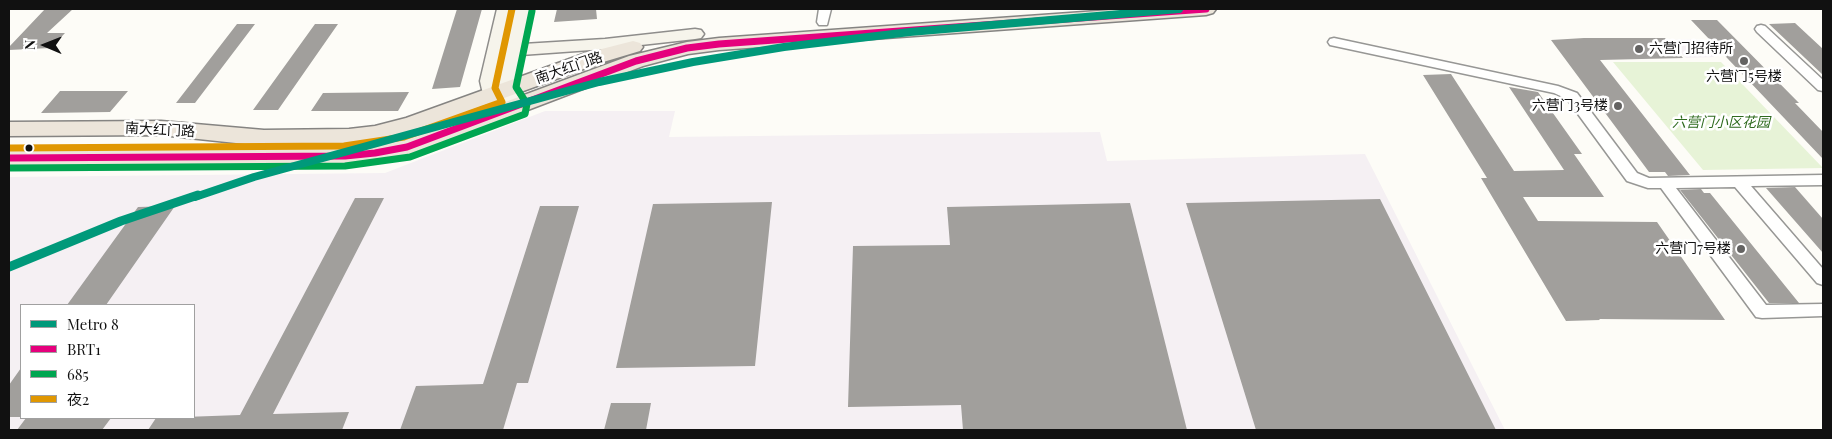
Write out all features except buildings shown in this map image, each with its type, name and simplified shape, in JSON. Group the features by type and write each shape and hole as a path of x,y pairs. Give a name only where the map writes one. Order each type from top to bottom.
{"highway":[{"name":"南大红门路","path":"9,158 345,156 375,153 407,147 593,58 638,45 695,34 824,15 877,16 991,9"},
{"name":"南大红门路","path":"9,129 161,128 264,138 349,137 376,134 504,101 636,61 687,48 719,44 1206,9"}],"main road":[{"path":"504,101 489,81 505,9"},
{"path":"504,101 522,9"},
{"path":"514,50 605,44 695,34"}],"street":[{"path":"1761,29 1823,87"},
{"path":"1334,42 1558,90 1572,96 1632,177 1648,183 1823,180"},
{"path":"1739,182 1823,278"},
{"path":"1665,183 1762,312 1823,310"}],"shaded area":[{"path":"1696,39 1714,57 1686,58 1669,40"},
{"path":"545,111 675,111 669,137 1100,132 1107,161 1365,154 1505,430 9,430 9,177 385,173"}],"green space":[{"name":"六营门小区花园","path":"1613,62 1721,62 1823,168 1703,170"}],"metro line":[{"name":"8","path":"9,267 121,221 254,177 599,82 693,62 784,47 910,32 1179,9"}],"transit line":[{"name":"夜2","path":"9,148 344,146 404,137 502,102 495,88 512,9"},
{"name":"BRT1","path":"9,158 345,156 375,153 407,147 636,61 687,48 719,44 1206,9"},
{"name":"685","path":"9,168 345,166 410,157 525,114 527,104 516,87 532,11"}],"place":[{"name":"六营门招待所","path":"1639,49"},
{"name":"六营门5号楼","path":"1744,61"},
{"name":"六营门3号楼","path":"1618,106"},
{"name":"六营门7号楼","path":"1741,249"}]}
